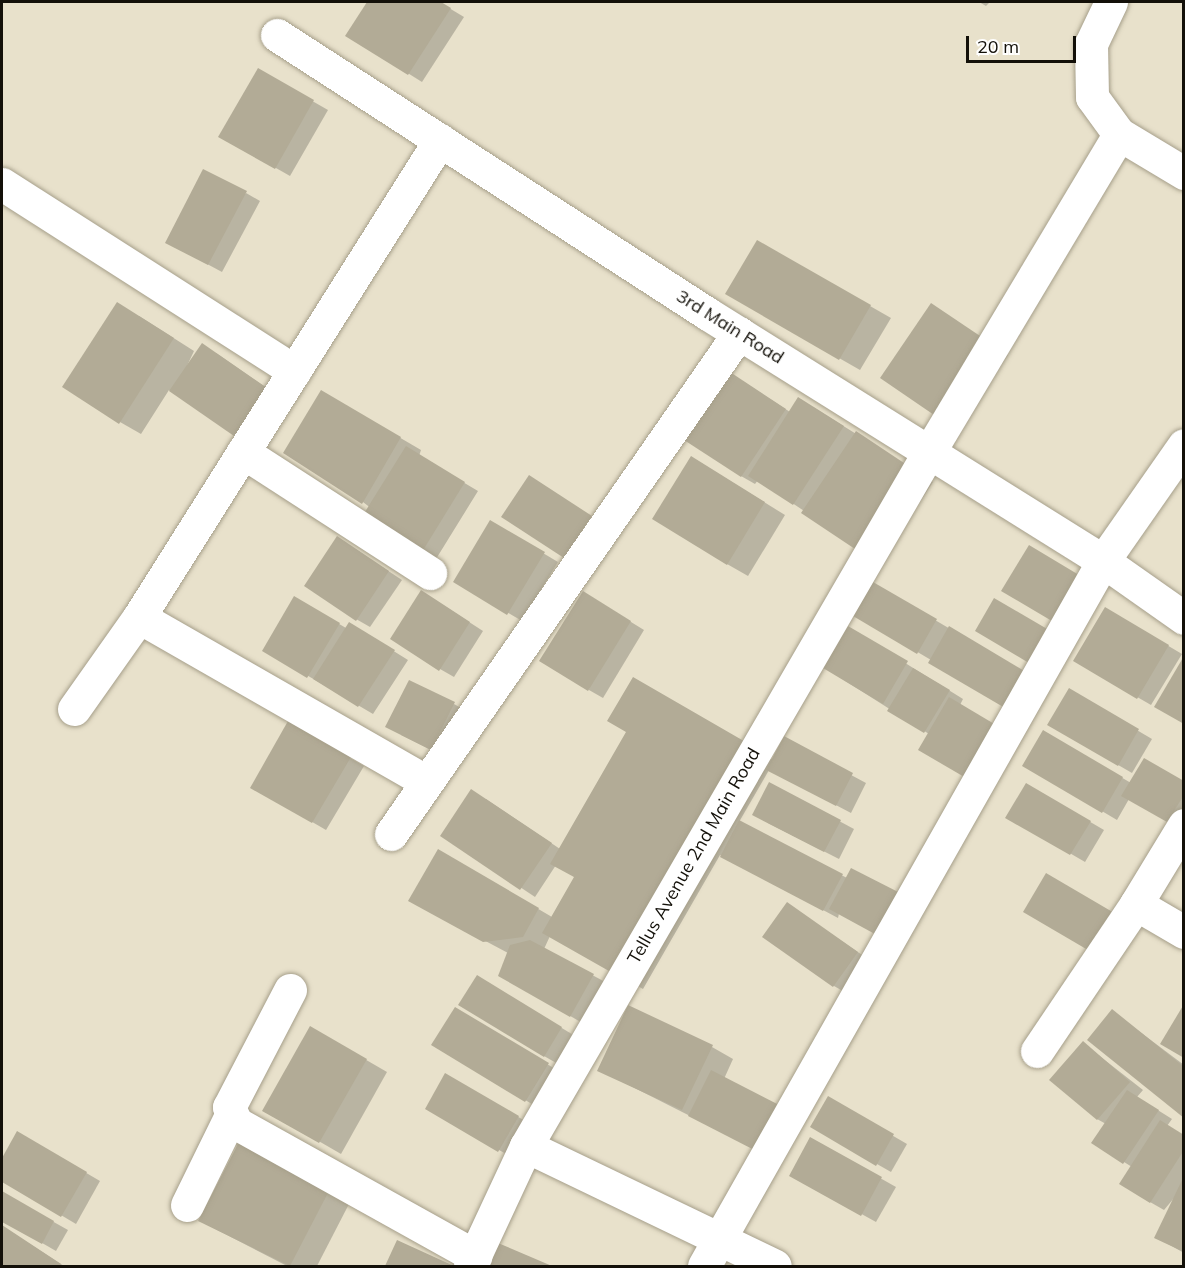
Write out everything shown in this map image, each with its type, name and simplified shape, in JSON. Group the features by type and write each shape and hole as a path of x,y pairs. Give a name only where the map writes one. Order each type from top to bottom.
{"street":[{"path":"1111,2 1091,44 1088,76 1092,97 1119,134 1184,173"},
{"name":"3rd Main Road","path":"277,34 739,333 1103,561 1184,618"},
{"name":"Tellus Avenue 2nd Main Road","path":"472,1261 526,1146 929,452 1119,134"},
{"path":"74,709 139,617 440,140"},
{"path":"2,184 294,371"},
{"path":"391,834 425,781 739,333"},
{"path":"711,1253 1103,561 1184,445"},
{"path":"243,452 430,573"},
{"path":"139,617 425,781"},
{"path":"1037,1051 1136,904 1184,825"},
{"path":"1136,904 1184,932"},
{"path":"290,990 233,1097 229,1107 231,1115 246,1132 472,1261"},
{"path":"187,1205 231,1115"},
{"path":"526,1146 711,1253 775,1266"}],"building":[{"path":"367,2 441,2 451,8 408,75 345,36"},
{"path":"258,68 314,100 275,169 218,137"},
{"path":"203,169 247,191 208,265 165,243"},
{"path":"757,240 871,305 839,360 725,294"},
{"path":"117,302 174,338 119,424 62,387"},
{"path":"931,303 989,342 937,417 880,378"},
{"path":"202,343 267,388 234,436 169,391"},
{"path":"730,372 786,409 741,477 684,440"},
{"path":"321,390 401,437 362,504 283,453"},
{"path":"798,397 844,426 793,505 748,476"},
{"path":"856,431 913,469 858,551 801,513"},
{"path":"406,446 465,482 422,552 363,515"},
{"path":"691,456 765,502 727,565 652,519"},
{"path":"529,475 592,516 564,558 501,517"},
{"path":"490,520 545,552 507,615 453,582"},
{"path":"337,536 389,571 356,621 304,586"},
{"path":"1029,545 1089,581 1062,627 1001,591"},
{"path":"873,582 937,619 917,654 853,616"},
{"path":"421,590 470,622 439,671 390,639"},
{"path":"583,591 631,621 588,691 539,661"},
{"path":"294,596 340,623 307,678 262,651"},
{"path":"994,598 1054,633 1034,666 975,631"},
{"path":"1105,607 1169,645 1137,699 1073,661"},
{"path":"349,622 395,650 358,707 313,679"},
{"path":"848,626 908,661 883,704 823,668"},
{"path":"949,626 1026,672 1005,708 928,663"},
{"path":"1184,656 1184,724 1154,707"},
{"path":"913,668 950,690 924,733 887,711"},
{"path":"633,677 749,744 616,975 542,933 574,877 550,864 626,732 607,721"},
{"path":"409,680 455,702 431,750 385,727"},
{"path":"1069,688 1139,729 1118,766 1047,725"},
{"path":"949,697 996,725 966,778 918,750"},
{"path":"288,721 351,757 312,823 250,788"},
{"path":"1043,730 1123,777 1102,813 1022,766"},
{"path":"784,736 853,773 836,806 766,770"},
{"path":"1144,758 1184,781 1184,795 1167,822 1121,796"},
{"path":"769,782 841,820 824,852 752,815"},
{"path":"1026,783 1091,821 1070,855 1005,818"},
{"path":"471,789 552,843 520,890 440,836"},
{"path":"739,820 843,874 823,911 720,857"},
{"path":"438,849 539,908 523,937 483,942 408,901"},
{"path":"851,868 906,896 884,939 829,909"},
{"path":"1046,873 1116,914 1093,953 1023,912"},
{"path":"787,902 858,952 833,987 762,937"},
{"path":"530,940 594,974 570,1017 498,976 510,945"},
{"path":"477,975 562,1027 544,1057 458,1005"},
{"path":"1184,1004 1184,1058 1160,1044"},
{"path":"628,1005 713,1045 682,1110 597,1071"},
{"path":"455,1007 549,1063 525,1102 431,1045"},
{"path":"1112,1009 1184,1067 1184,1118 1087,1040"},
{"path":"310,1026 367,1059 319,1143 262,1111"},
{"path":"1083,1041 1130,1082 1097,1120 1049,1080"},
{"path":"711,1070 787,1109 764,1155 688,1116"},
{"path":"445,1073 519,1116 498,1152 425,1109"},
{"path":"1127,1090 1159,1110 1123,1164 1091,1143"},
{"path":"828,1096 894,1134 876,1166 810,1127"},
{"path":"1160,1120 1184,1135 1184,1150 1150,1203 1119,1184"},
{"path":"17,1131 87,1172 61,1217 2,1182 2,1158"},
{"path":"810,1137 882,1177 861,1216 789,1176"},
{"path":"239,1142 330,1189 290,1266 198,1221"},
{"path":"1184,1176 1184,1252 1154,1238"},
{"path":"2,1191 54,1221 42,1244 2,1222"},
{"path":"2,1225 61,1264 59,1266 2,1266"},
{"path":"397,1240 454,1266 385,1266"},
{"path":"498,1243 552,1266 488,1266"}]}
